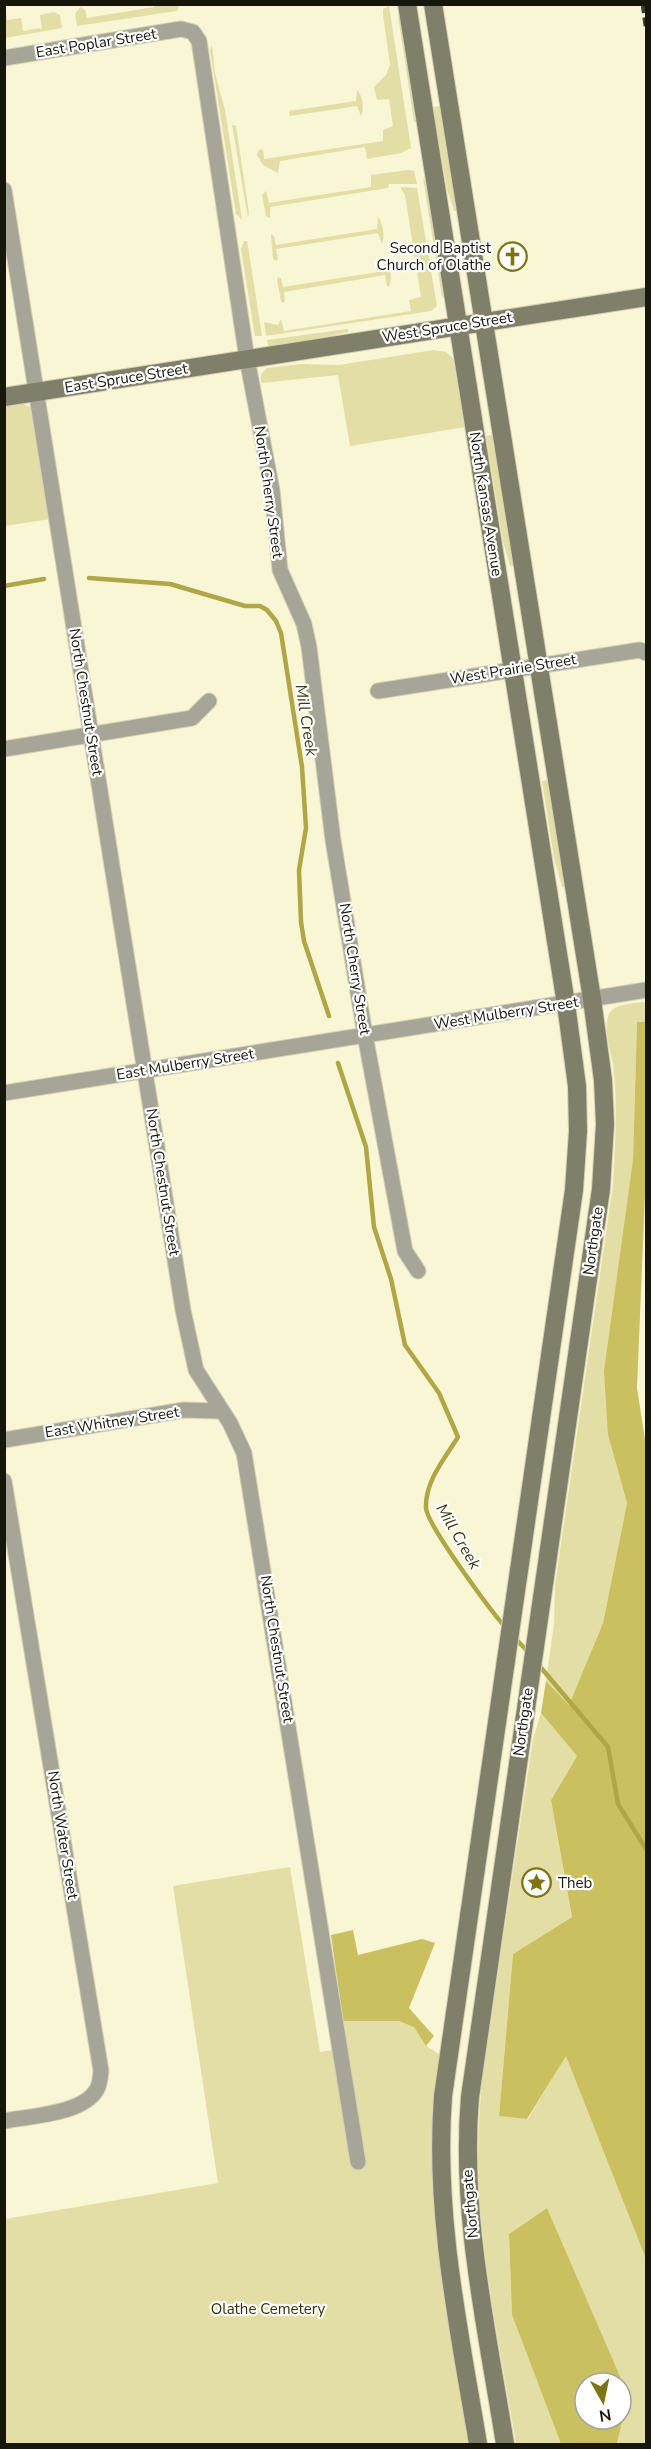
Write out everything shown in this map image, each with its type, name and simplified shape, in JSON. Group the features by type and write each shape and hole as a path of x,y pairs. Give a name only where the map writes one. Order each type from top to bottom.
{"main road":[{"name":"North Kansas Avenue","path":"407,4 566,1004"},
{"name":"North Kansas Avenue","path":"433,4 592,999"},
{"name":"West Spruce Street","path":"247,358 646,297"},
{"name":"East Spruce Street","path":"4,397 247,358"},
{"name":"Northgate","path":"505,2445 473,2248 466,2171 466,2135 601,1189 605,1124 603,1080 592,999"},
{"name":"Northgate","path":"478,2445 447,2253 440,2171 440,2134 443,2097 574,1190 578,1131 577,1086 566,1004"}],"street":[{"name":"East Poplar Street","path":"4,58 188,30"},
{"name":"North Cherry Street","path":"188,30 197,36 200,48 247,358 272,490 280,570 304,624 309,647 333,840 365,1035 405,1251 418,1271"},
{"name":"North Chestnut Street","path":"4,190 183,1310 196,1370 238,1438 244,1453 358,2162"},
{"name":"West Prairie Street","path":"378,691 640,650 646,653"},
{"path":"4,749 192,718 209,701"},
{"name":"West Mulberry Street","path":"365,1035 646,990"},
{"name":"East Mulberry Street","path":"4,1093 365,1035"},
{"name":"East Whitney Street","path":"4,1440 184,1410 220,1410"},
{"name":"North Water Street","path":"4,1481 101,2071 98,2089 86,2103 55,2112 4,2121"}],"green space":[{"path":"5,5 7,20 21,18 23,31 42,28 40,15 54,12 60,15 62,28 5,38"},
{"path":"154,5 179,5 177,11 77,26 75,14 80,7 85,10 87,18 154,7"},
{"path":"389,6 411,148 401,153 367,159 365,147 280,161 278,173 263,165 257,155 259,149 263,150 264,159 383,141 383,130 393,126 389,99 377,100 374,87 386,75 390,65 383,14 383,9"},
{"path":"401,15 417,122 414,122 398,16"},
{"path":"212,45 215,73 225,110 242,220 236,214 210,50"},
{"path":"357,90 362,102 361,116 357,106 290,116 289,111 356,101"},
{"path":"440,106 460,210 454,211 447,189 433,107"},
{"path":"232,125 236,126 248,218"},
{"path":"414,171 417,184 389,184 388,188 270,207 270,218 266,216 262,195 266,191 269,203 371,187 371,175"},
{"path":"423,178 426,181 444,296 442,297"},
{"path":"400,187 417,188 437,306 431,311 266,336 264,322 278,325 281,319 284,331 411,311 409,300 421,297 405,195"},
{"path":"378,217 383,230 382,244 378,233 276,249 278,259 276,261 273,259 271,234 274,236 276,245 377,229"},
{"path":"244,241 247,241 248,246 262,336 255,336 241,249"},
{"path":"385,259 390,272 389,286 387,286 385,275 284,292 285,301 283,303 281,301 278,277 281,278 283,287 384,271"},
{"path":"348,329 348,332 269,349 267,340"},
{"path":"434,350 446,352 453,358 465,427 350,446 338,375 261,383 261,374 267,368 301,364 339,365"},
{"path":"21,403 32,408 50,519 5,526 4,406"},
{"path":"492,435 496,445 517,565 510,566 503,541 486,436"},
{"path":"547,780 554,798 568,886 562,887 554,858 542,781"},
{"path":"646,1002 646,1022 637,1023 633,1160 608,1435 627,1503 603,1623 569,1705 546,1681 554,1623 555,1585 613,1185 615,1095 607,1023 608,1016 614,1008"},
{"path":"541,1713 577,1756 551,1800 572,1917 513,1954 499,2116 528,2119 566,2055 646,2259 646,2444 617,2444 620,2431 633,2431 633,2371 617,2371 547,2208 509,2234 512,2315 561,2444 516,2444 497,2332 481,2218 478,2181 479,2127 483,2072 533,1739"},
{"name":"Olathe Cemetery","path":"290,1867 320,2052 347,2048 343,2021 399,2021 414,2026 426,2046 441,2055 433,2127 433,2188 446,2298 470,2444 5,2444 5,2219 218,2183 173,1886"}],"shaded area":[{"path":"637,1022 646,1022 646,1170 637,1388 646,1446 646,2259 566,2056 527,2119 499,2116 513,1954 572,1917 551,1800 577,1756 541,1713 546,1681 569,1705 603,1623 627,1503 608,1435 604,1371 633,1160"},
{"path":"353,1930 358,1955 422,1939 435,1943 409,2008 434,2036 426,2046 414,2027 399,2021 343,2021 331,1935"},
{"path":"547,2208 618,2371 573,2371 573,2431 620,2431 617,2444 561,2444 512,2315 509,2234"}],"waterway":[{"name":"Mill Creek","path":"89,578 170,584 245,606 260,606 267,610 276,621 281,633 302,767 306,828 299,870 301,922 304,941 329,1016"},
{"name":"Mill Creek","path":"4,586 44,579"},
{"name":"Mill Creek","path":"338,1063 366,1147 374,1227 391,1279 405,1345 439,1393 458,1437 432,1479 426,1508 448,1549 506,1628"},
{"name":"Mill Creek","path":"515,1638 528,1652"},
{"name":"Mill Creek","path":"537,1663 608,1747 618,1804 646,1849"}],"railway":[{"path":"643,4 646,28"}],"place":[{"name":"Second Baptist Church of Olathe","path":"512,257"},
{"name":"Theb","path":"537,1883"}]}
